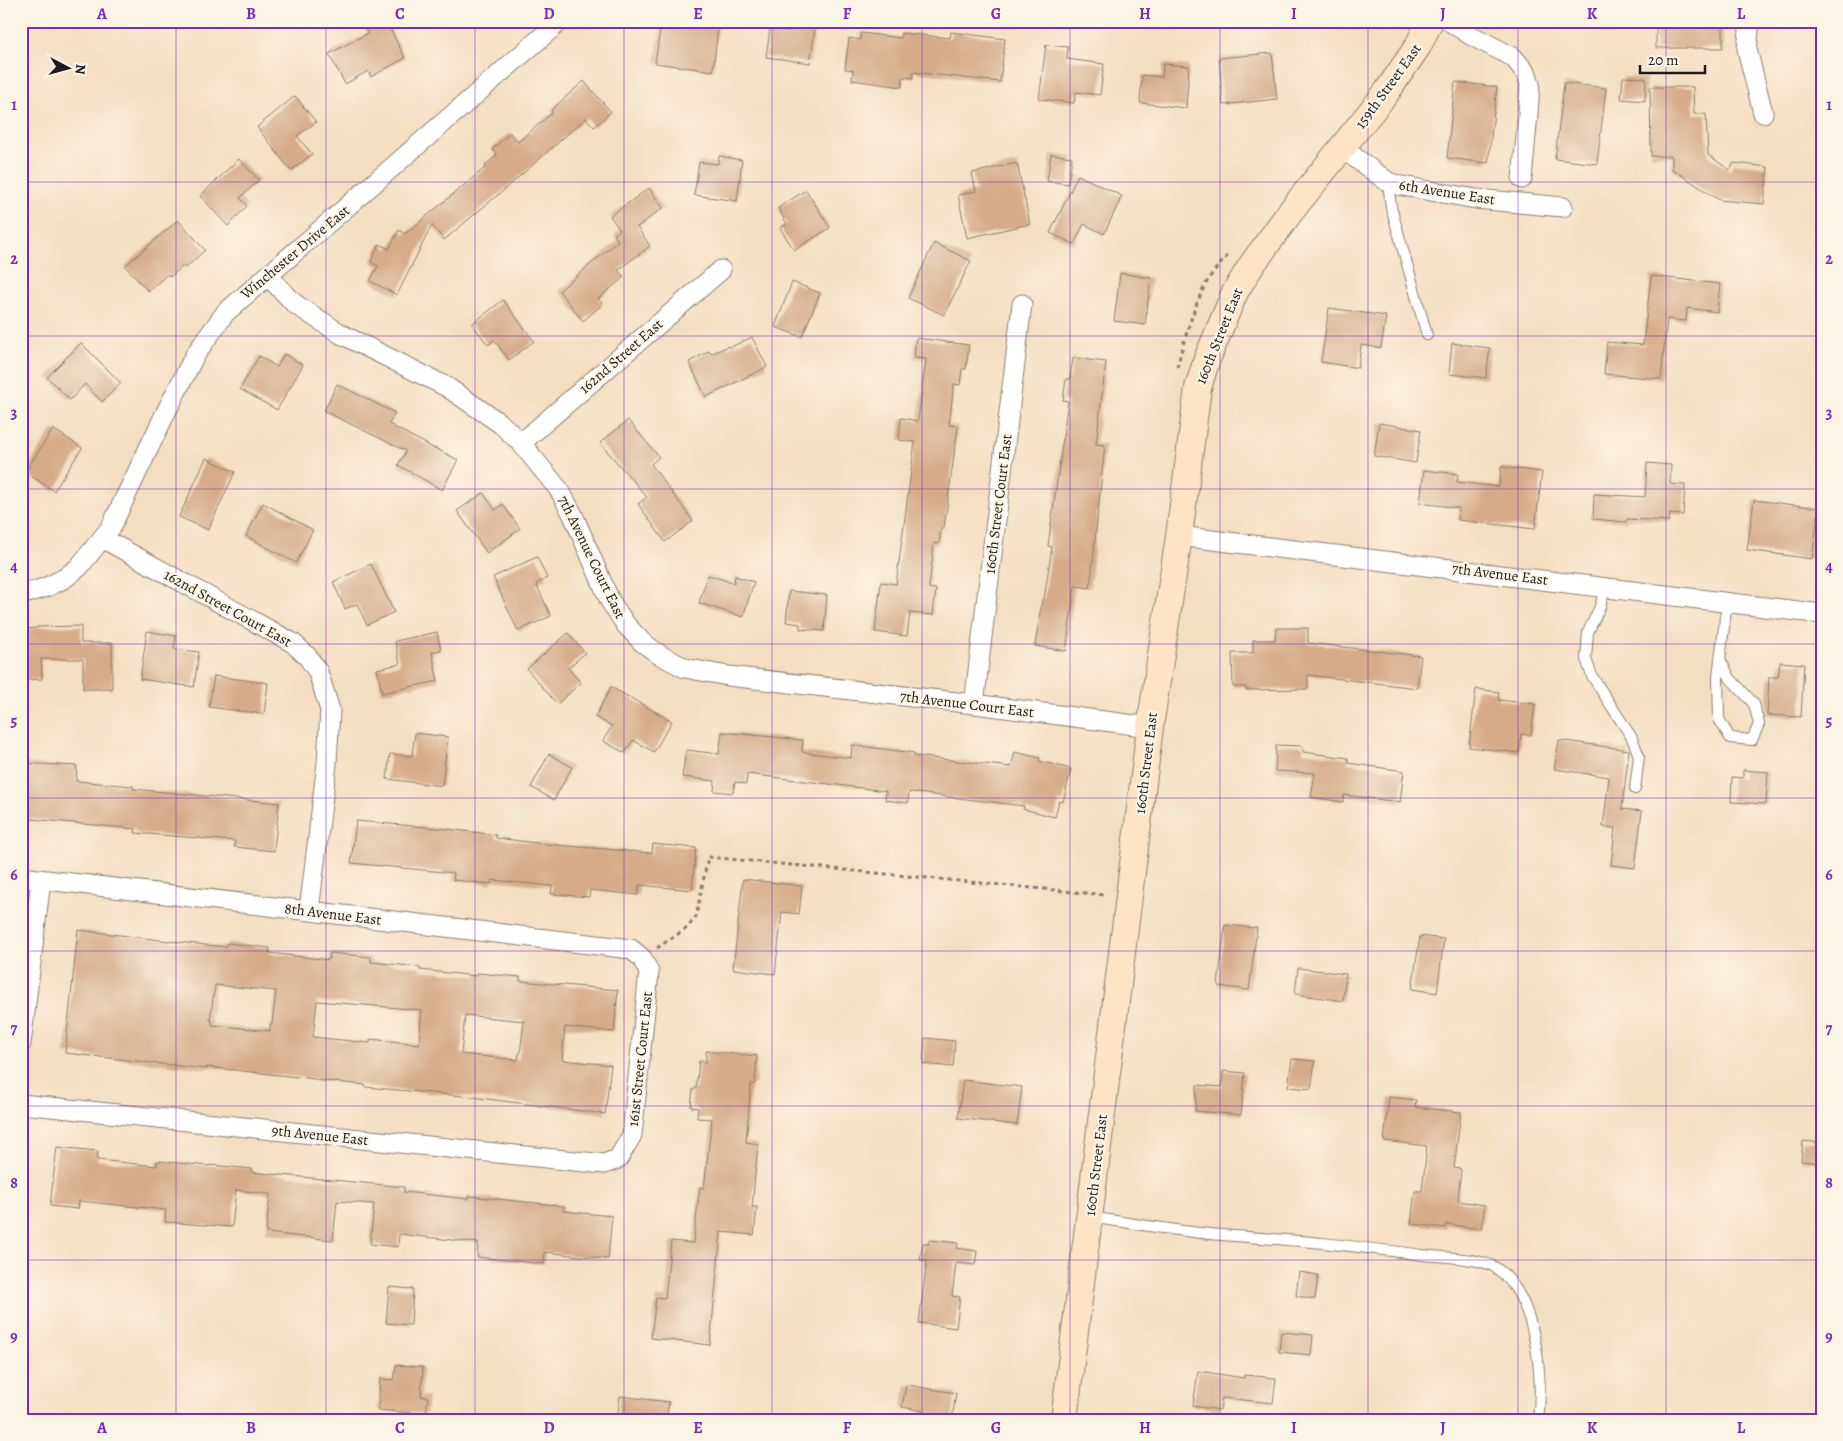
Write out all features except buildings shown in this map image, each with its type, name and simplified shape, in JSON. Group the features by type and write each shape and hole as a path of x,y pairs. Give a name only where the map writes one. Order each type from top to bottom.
{"street":[{"name":"Winchester Drive East","path":"102,538 111,527 167,410 200,347 224,313 560,21"},
{"name":"159th Street East","path":"1342,148 1392,85 1418,46 1430,21"},
{"path":"1449,21 1472,36 1513,57 1527,74 1530,84 1522,179"},
{"path":"1750,21 1747,49 1763,113"},
{"name":"6th Avenue East","path":"1342,148 1388,182 1396,185 1476,199 1563,206"},
{"name":"160th Street East","path":"1064,1420 1150,727 1179,536 1198,388 1207,359 1235,292 1251,266 1291,211 1342,148"},
{"name":"162nd Street East","path":"521,442 721,270"},
{"name":"7th Avenue Court East","path":"268,276 295,304 342,334 447,387 501,424 521,442 564,499 573,515 610,601 620,617 642,642 660,655 685,668 728,676 974,704 1150,727"},
{"name":"160th Street Court East","path":"974,704 1022,304"},
{"name":"7th Avenue East","path":"1179,536 1822,614"},
{"path":"21,595 47,587 65,578 79,567 102,538"},
{"name":"162nd Street Court East","path":"102,538 293,644 306,656 318,672 330,710 327,763 309,911"},
{"name":"8th Avenue East","path":"21,877 631,948 642,958"},
{"path":"21,1044 42,880"},
{"name":"161st Street Court East","path":"618,1158 632,1135 649,972 642,958"},
{"name":"9th Avenue East","path":"21,1104 604,1164 618,1158"}],"lane":[{"path":"1388,182 1391,207 1427,335"},
{"path":"1605,587 1600,607 1588,632 1586,659 1592,676 1632,738 1638,756 1635,788"},
{"path":"1720,659 1730,678 1754,704 1759,724 1752,740 1730,738 1719,719 1718,676 1720,659 1727,602"},
{"path":"1089,1217 1210,1234 1313,1242 1450,1258 1481,1262 1495,1267 1511,1281 1520,1295 1529,1321 1536,1348 1539,1381 1538,1420"}],"path":[{"path":"642,958 687,928 696,917 708,857 1129,897"}]}
